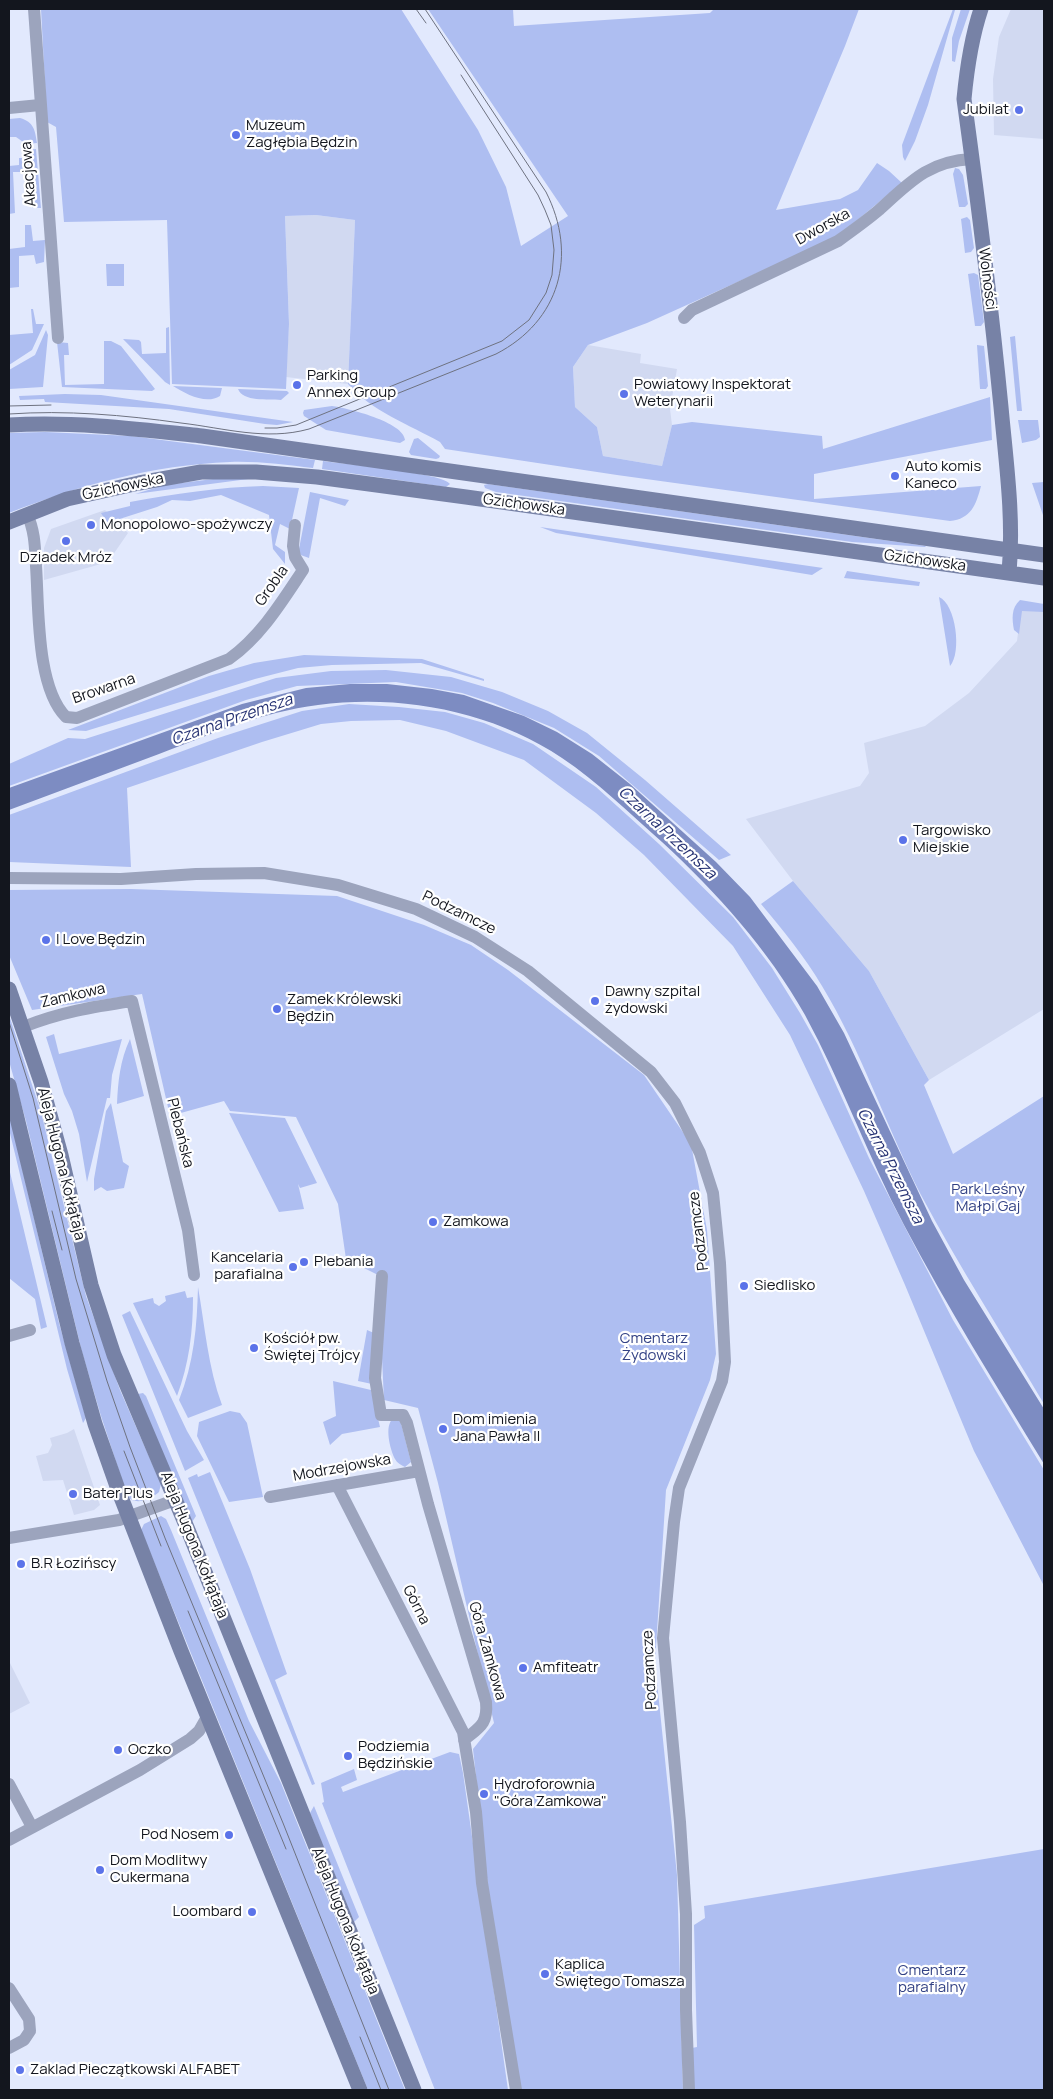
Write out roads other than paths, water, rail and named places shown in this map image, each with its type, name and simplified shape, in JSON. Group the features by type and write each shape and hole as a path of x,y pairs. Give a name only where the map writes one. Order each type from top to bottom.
{"street":[{"name":"Akacjowa","path":"34,9 58,338"},
{"name":"Wolności","path":"981,9 973,34 967,66 964,99 994,333 1010,506 1011,551 1009,573"},
{"path":"9,108 40,105"},
{"name":"Dworska","path":"684,318 692,310 838,241 860,226 913,178 925,171 960,160 972,159"},
{"name":"Gzichowska","path":"9,425 48,423 130,428 1044,555"},
{"name":"Gzichowska","path":"9,522 67,499 138,483 200,472 256,472 308,476 466,497 1044,578"},
{"path":"466,497 469,474"},
{"name":"Browarna","path":"27,514 34,536 44,667 50,691 58,710 66,718 77,718 229,659 246,647 258,635"},
{"name":"Grobla","path":"258,635 303,570 295,557 292,546 295,525"},
{"name":"Podzamcze","path":"9,878 121,879 196,874 264,873 322,882 363,892 416,909 475,937 528,971 651,1072 675,1103 700,1153 713,1193 720,1263 726,1362 722,1381 679,1488 663,1638 680,1822 686,1914 686,2010 689,2090"},
{"name":"Aleja Hugona Kołłątaja","path":"9,989 41,1082 61,1155 91,1286 114,1355 176,1500 414,2090"},
{"name":"Zamkowa","path":"23,1028 46,1017 132,1001"},
{"name":"Plebańska","path":"132,1001 188,1230 194,1275"},
{"name":"Aleja Hugona Kołłątaja","path":"9,1085 75,1352 96,1424 128,1517 360,2090"},
{"name":"Góra Zamkowa","path":"382,1276 375,1388 381,1415 403,1415 408,1423 419,1471 486,1702 487,1714 480,1728 464,1740"},
{"path":"9,1336 30,1330"},
{"name":"Modrzejowska","path":"270,1497 419,1471"},
{"name":"Górna","path":"337,1485 463,1732 464,1740"},
{"path":"9,1538 128,1517 176,1500"},
{"path":"9,1840 140,1770 190,1739 199,1731 208,1717"},
{"path":"464,1740 476,1812 482,1883 516,2090"},
{"path":"9,1784 32,1827"},
{"path":"9,1988 29,2019 30,2031 24,2040 9,2048"}],"water":[{"name":"Czarna Przemsza","path":"350,684 387,684 464,695 524,716 557,732 592,754 630,784 716,862 750,897 817,986 844,1033 932,1221 964,1280 1044,1409 1044,1464 920,1256 891,1199 831,1067 805,1015 775,967 722,902 682,861 601,787 562,758 506,728 476,718 445,710 413,705 349,702 297,708 257,718 9,810 9,788 242,704 306,688"}],"tram line":[{"path":"416,9 426,23"},
{"path":"9,414 95,414 160,420 261,434 293,432 309,429 496,354 518,340 535,324 548,305 557,284 561,262 561,239 556,216 546,192 425,9"},
{"path":"265,428 296,425 502,341 529,320 546,293 552,275 554,250 551,225 538,195 461,75"},
{"path":"9,406 51,405"},
{"path":"9,1022 33,1098 76,1279 107,1381 130,1447 165,1538 283,1823 389,2090"},
{"path":"52,1211 62,1250"},
{"path":"124,1451 161,1546"},
{"path":"188,1611 286,1849"},
{"path":"360,2037 381,2090"}],"place":[{"name":"Jubilat","path":"1019,110"},
{"name":"Muzeum Zagłębia Będzin","path":"236,135"},
{"name":"Parking Annex Group","path":"297,385"},
{"name":"Powiatowy Inspektorat Weterynarii","path":"624,394"},
{"name":"Auto komis Kaneco","path":"895,476"},
{"name":"Monopolowo-spożywczy","path":"91,525"},
{"name":"Dziadek Mróz","path":"66,541"},
{"name":"Targowisko Miejskie","path":"903,840"},
{"name":"I Love Będzin","path":"46,940"},
{"name":"Dawny szpital żydowski","path":"595,1001"},
{"name":"Zamek Królewski Będzin","path":"277,1009"},
{"name":"Zamkowa","path":"433,1222"},
{"name":"Plebania","path":"304,1262"},
{"name":"Kancelaria parafialna","path":"293,1267"},
{"name":"Siedlisko","path":"744,1286"},
{"name":"Kościół pw. Świętej Trójcy","path":"254,1348"},
{"name":"Dom imienia Jana Pawła II","path":"443,1429"},
{"name":"Bater Plus","path":"73,1494"},
{"name":"B.R Łozińscy","path":"21,1564"},
{"name":"Amfiteatr","path":"523,1668"},
{"name":"Oczko","path":"118,1750"},
{"name":"Podziemia Będzińskie","path":"348,1756"},
{"name":"Hydroforownia \"Góra Zamkowa\"","path":"484,1794"},
{"name":"Pod Nosem","path":"229,1835"},
{"name":"Dom Modlitwy Cukermana","path":"100,1870"},
{"name":"Loombard","path":"252,1912"},
{"name":"Kaplica Świętego Tomasza","path":"545,1974"},
{"name":"Zaklad Pieczątkowski ALFABET","path":"20,2070"}],"park label":[{"name":"Park Leśny Małpi Gaj","path":"988,1198"},
{"name":"Cmentarz Żydowski","path":"654,1348"},
{"name":"Cmentarz parafialny","path":"932,1980"}]}
